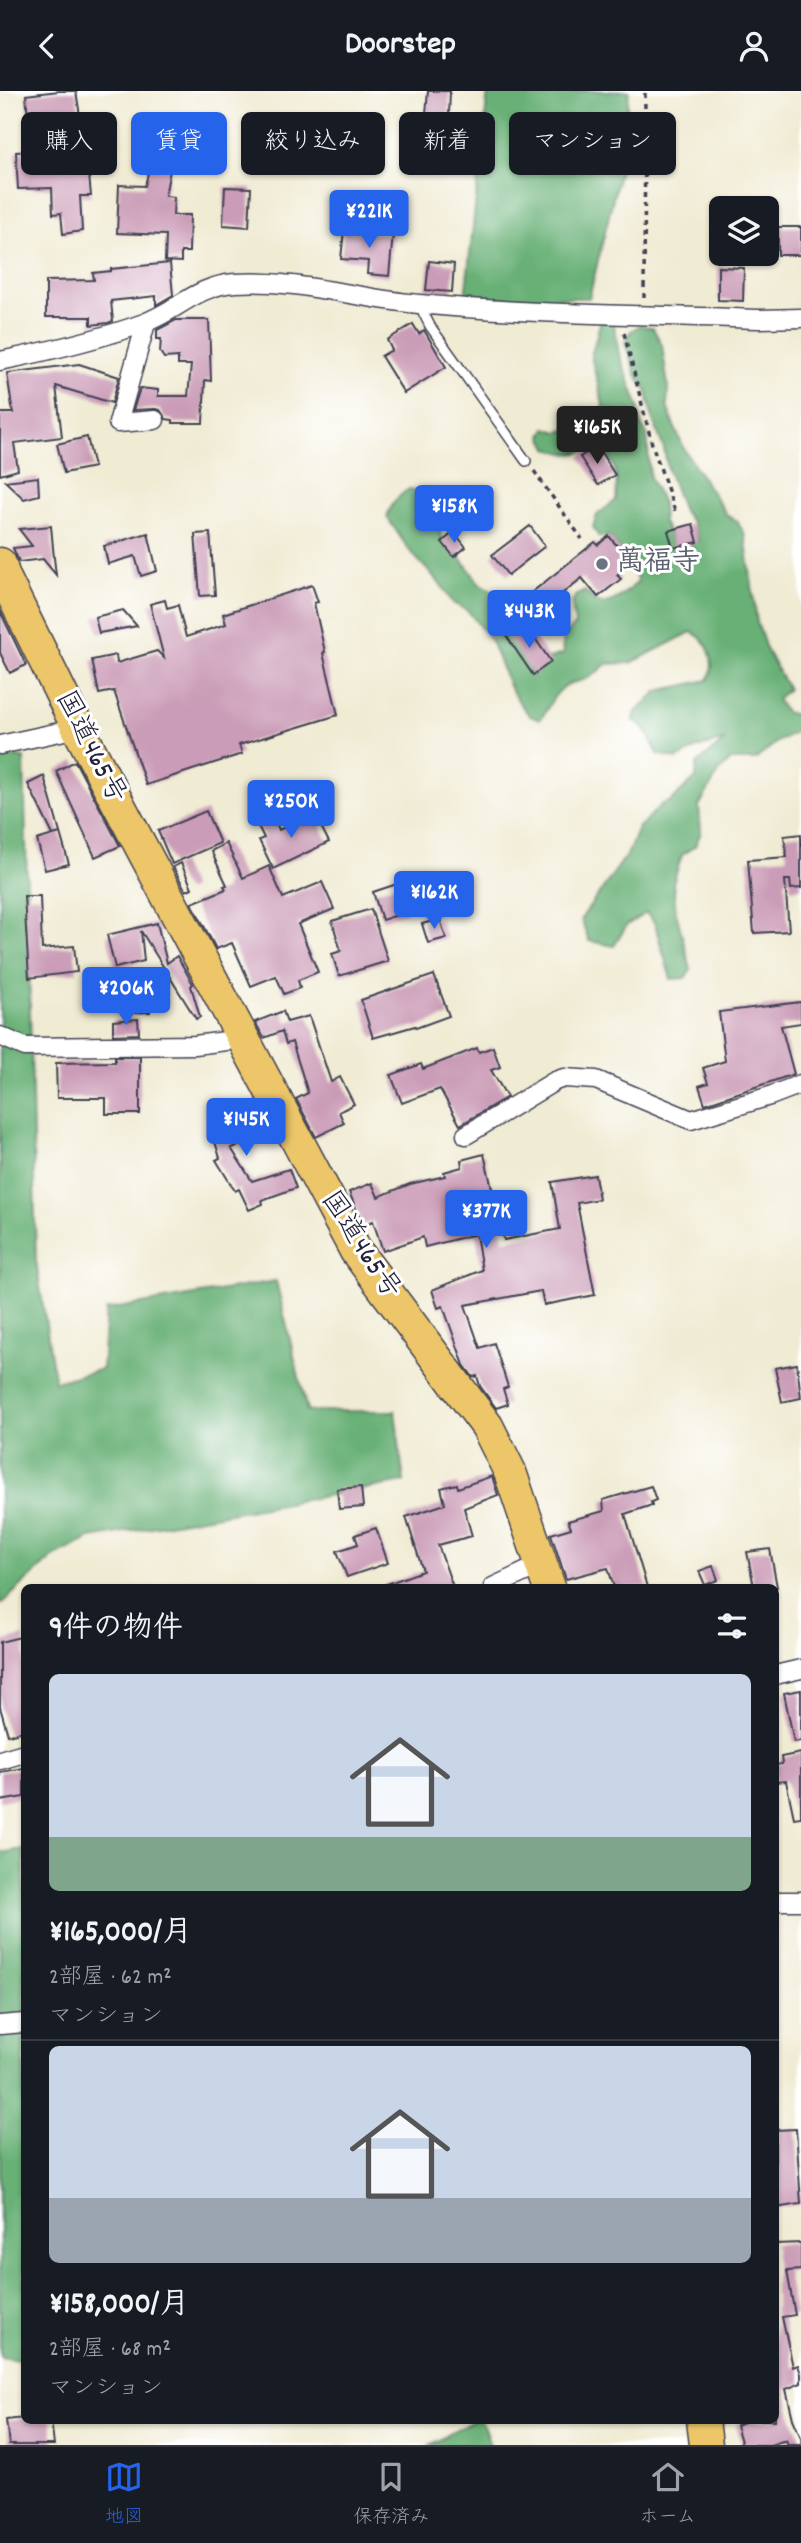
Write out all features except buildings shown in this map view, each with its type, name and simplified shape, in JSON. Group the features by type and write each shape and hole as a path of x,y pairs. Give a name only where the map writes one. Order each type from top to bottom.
{"highway":[{"name":"国道465号","path":"0,564 78,728 356,1251 487,1426 510,1472 546,1576"},
{"path":"703,2424 706,2445"}],"street":[{"path":"0,361 56,350 146,323 196,292 233,283 287,284 422,304 759,319 801,318"},
{"path":"146,323 118,423 155,420"},
{"path":"0,745 78,728"},
{"path":"0,1036 25,1047 195,1045 241,1039"},
{"path":"466,1135 564,1078 596,1080 691,1120 801,1084"},
{"path":"508,1584 546,1576"},
{"path":"779,1674 801,1669"},
{"path":"0,1760 21,1754"},
{"path":"779,1901 801,1901"},
{"path":"0,2025 21,2023"}],"lane":[{"path":"422,304 430,326 526,461"}],"path":[{"path":"644,314 645,91"},
{"path":"622,313 625,337 653,444 675,511"},
{"path":"534,471 582,539"}],"green space":[{"path":"488,91 629,91 627,112 509,112 509,175 619,175 589,298 465,298 479,175 495,175 495,112 486,112"},
{"path":"613,319 619,354 638,405 641,425 647,434 650,477 662,503 663,523 673,548 680,546 684,561 695,558 691,543 698,541 693,524 683,511 668,470 646,389 636,375 625,343 630,332 640,325 653,328 662,345 668,387 667,406 684,449 726,514 737,521 745,535 757,622 766,649 788,689 777,699 785,712 797,715 801,728 777,742 755,760 731,760 719,772 699,806 701,832 695,846 682,855 673,883 676,912 691,970 685,978 671,979 654,922 646,913 627,925 614,946 589,941 581,919 628,853 638,828 662,804 671,801 696,778 697,764 725,740 697,748 677,759 658,754 643,726 633,720 636,712 658,691 708,680 712,666 707,646 691,632 631,663 606,664 589,677 562,688 540,720 530,716 510,688 491,641 468,611 453,603 442,586 409,550 387,517 401,495 409,489 418,491 430,516 439,524 441,537 456,551 479,583 492,591 514,638 546,659 563,654 564,638 575,625 572,605 575,596 585,591 596,601 608,602 620,597 638,582 631,563 609,536 599,537 593,527 597,515 616,500 617,484 613,462 598,445 570,453 548,448 542,436 546,428 558,432 599,421 603,405 591,356 601,320"},
{"path":"0,756 24,758 36,1261 55,1382 102,1369 106,1310 276,1281 307,1411 395,1411 404,1482 90,1538 53,1557 0,1605"},
{"path":"21,1850 21,2360 0,2357 0,1853"},
{"path":"467,2424 482,2424 490,2445 430,2445"}],"place":[{"name":"萬福寺","path":"602,564"}]}
